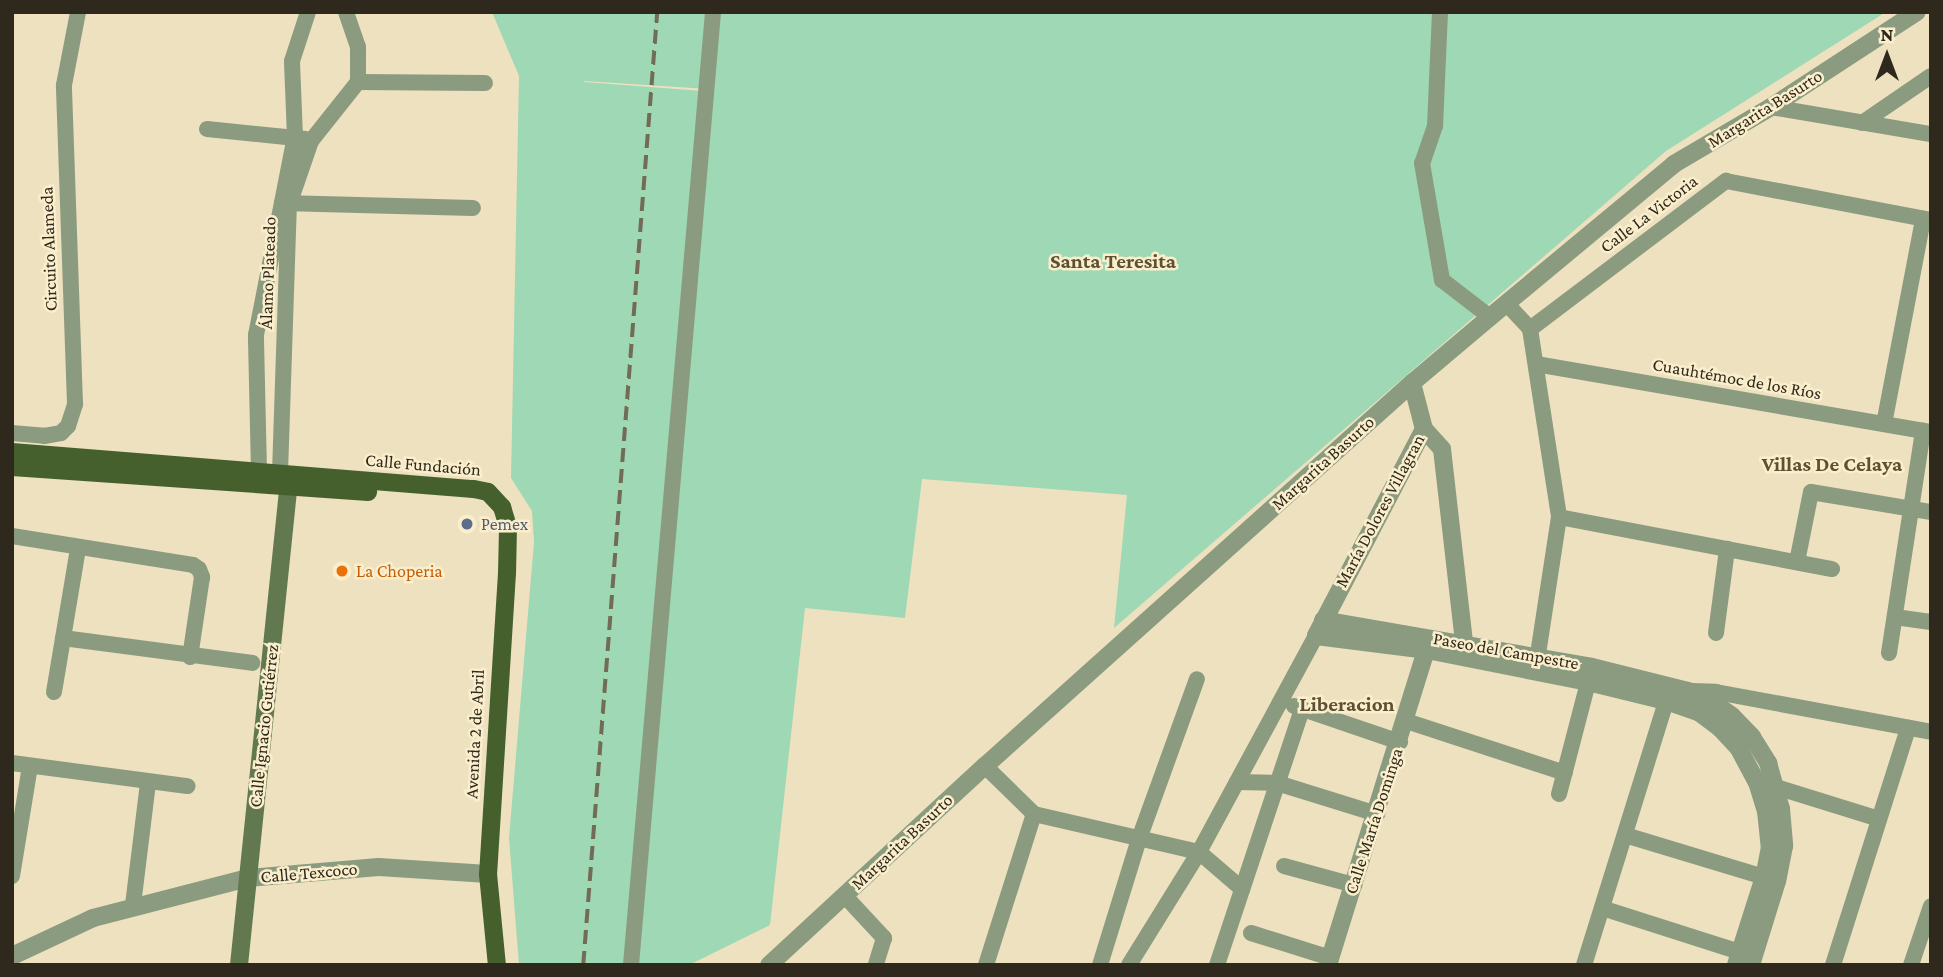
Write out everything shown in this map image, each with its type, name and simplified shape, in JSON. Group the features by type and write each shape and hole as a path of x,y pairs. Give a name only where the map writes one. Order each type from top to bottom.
{"main road":[{"name":"Calle Fundación","path":"12,452 480,501 502,507"},
{"name":"Calle Fundación","path":"12,467 178,480 273,478"},
{"name":"Calle Ignacio Gutiérrez","path":"239,965 248,878 273,478"},
{"name":"Calle Fundación","path":"356,480 474,488 488,492 502,507"},
{"name":"Avenida 2 de Abril","path":"497,965 488,874 507,573 508,527 502,507"}],"street":[{"name":"Circuito Alameda","path":"12,433 44,436 61,433 68,426 75,404 64,85 78,12"},
{"path":"207,129 303,139 292,61 308,12"},
{"path":"346,12 358,47 358,82 485,83"},
{"path":"631,965 713,12"},
{"path":"1440,12 1435,126 1422,163 1442,281 1490,317"},
{"name":"Margarita Basurto","path":"769,965 985,766 1412,383 1506,303 1674,164 1771,107 1917,12"},
{"path":"1862,123 1931,76"},
{"name":"Álamo Plateado","path":"273,478 256,335 284,204 303,139 358,82"},
{"path":"1771,107 1931,134"},
{"name":"Calle La Victoria","path":"1530,329 1726,181 1927,220"},
{"path":"284,204 473,208"},
{"name":"Álamo Plateado","path":"273,478 284,204"},
{"path":"1884,424 1927,220"},
{"path":"1506,303 1530,329 1559,517 1538,655"},
{"name":"Cuauhtémoc de los Ríos","path":"1536,364 1927,431"},
{"name":"María Dolores Villagran","path":"1319,628 1424,429 1412,383"},
{"path":"1424,429 1442,449 1465,643"},
{"path":"1889,653 1911,508 1927,431"},
{"path":"178,480 190,474 351,483 356,480"},
{"path":"1797,562 1811,492 1931,512"},
{"path":"1559,517 1832,569"},
{"path":"12,536 193,565 199,569 202,577 190,657"},
{"path":"54,692 78,548"},
{"path":"1716,633 1727,549"},
{"path":"1895,617 1931,622"},
{"path":"1129,965 1199,852 1319,628"},
{"name":"Paseo del Campestre","path":"1319,628 1428,644 1688,691 1716,705 1752,737 1768,763 1776,788 1784,846 1770,879"},
{"path":"63,638 190,657 252,663"},
{"name":"Paseo del Campestre","path":"1428,644 1465,643 1538,655 1700,713 1720,728 1738,747 1757,782 1766,811 1770,879"},
{"name":"Calle María Dominga","path":"1329,961 1400,742 1428,644"},
{"path":"1559,794 1590,675"},
{"path":"1100,965 1139,839 1197,679"},
{"path":"1688,691 1716,692 1931,732"},
{"path":"1282,701 1400,742"},
{"path":"1584,965 1666,701"},
{"path":"1217,965 1302,709"},
{"path":"1406,722 1565,773"},
{"path":"1833,965 1908,729"},
{"path":"12,763 148,783 187,786"},
{"path":"12,876 30,766"},
{"path":"985,766 1034,814 1199,852 1242,889"},
{"path":"1237,782 1277,783 1377,814"},
{"path":"1757,782 1879,819"},
{"path":"133,905 148,783"},
{"path":"986,965 1034,814"},
{"path":"1602,908 1742,960 1770,879 1625,835"},
{"path":"1284,866 1354,885"},
{"name":"Calle Texcoco","path":"12,956 93,918 133,905 248,878 379,867 488,874"},
{"path":"844,895 884,939 876,965"},
{"path":"1911,965 1931,906"},
{"path":"1251,933 1329,961"}],"green space":[{"path":"492,12 1886,12 1666,151 1114,628 1127,495 922,479 905,618 805,608 770,925 689,965 519,965 509,838 534,542 532,511 511,478 519,76","holes":["584,81 708,89 716,92"]}],"railway":[{"path":"583,965 657,12"}],"place":[{"name":"Pemex","path":"467,524"},
{"name":"La Choperia","path":"342,571"}],"district":[{"name":"Santa Teresita","path":"1113,261"},
{"name":"Villas De Celaya","path":"1832,464"},
{"name":"Liberacion","path":"1347,704"}]}
